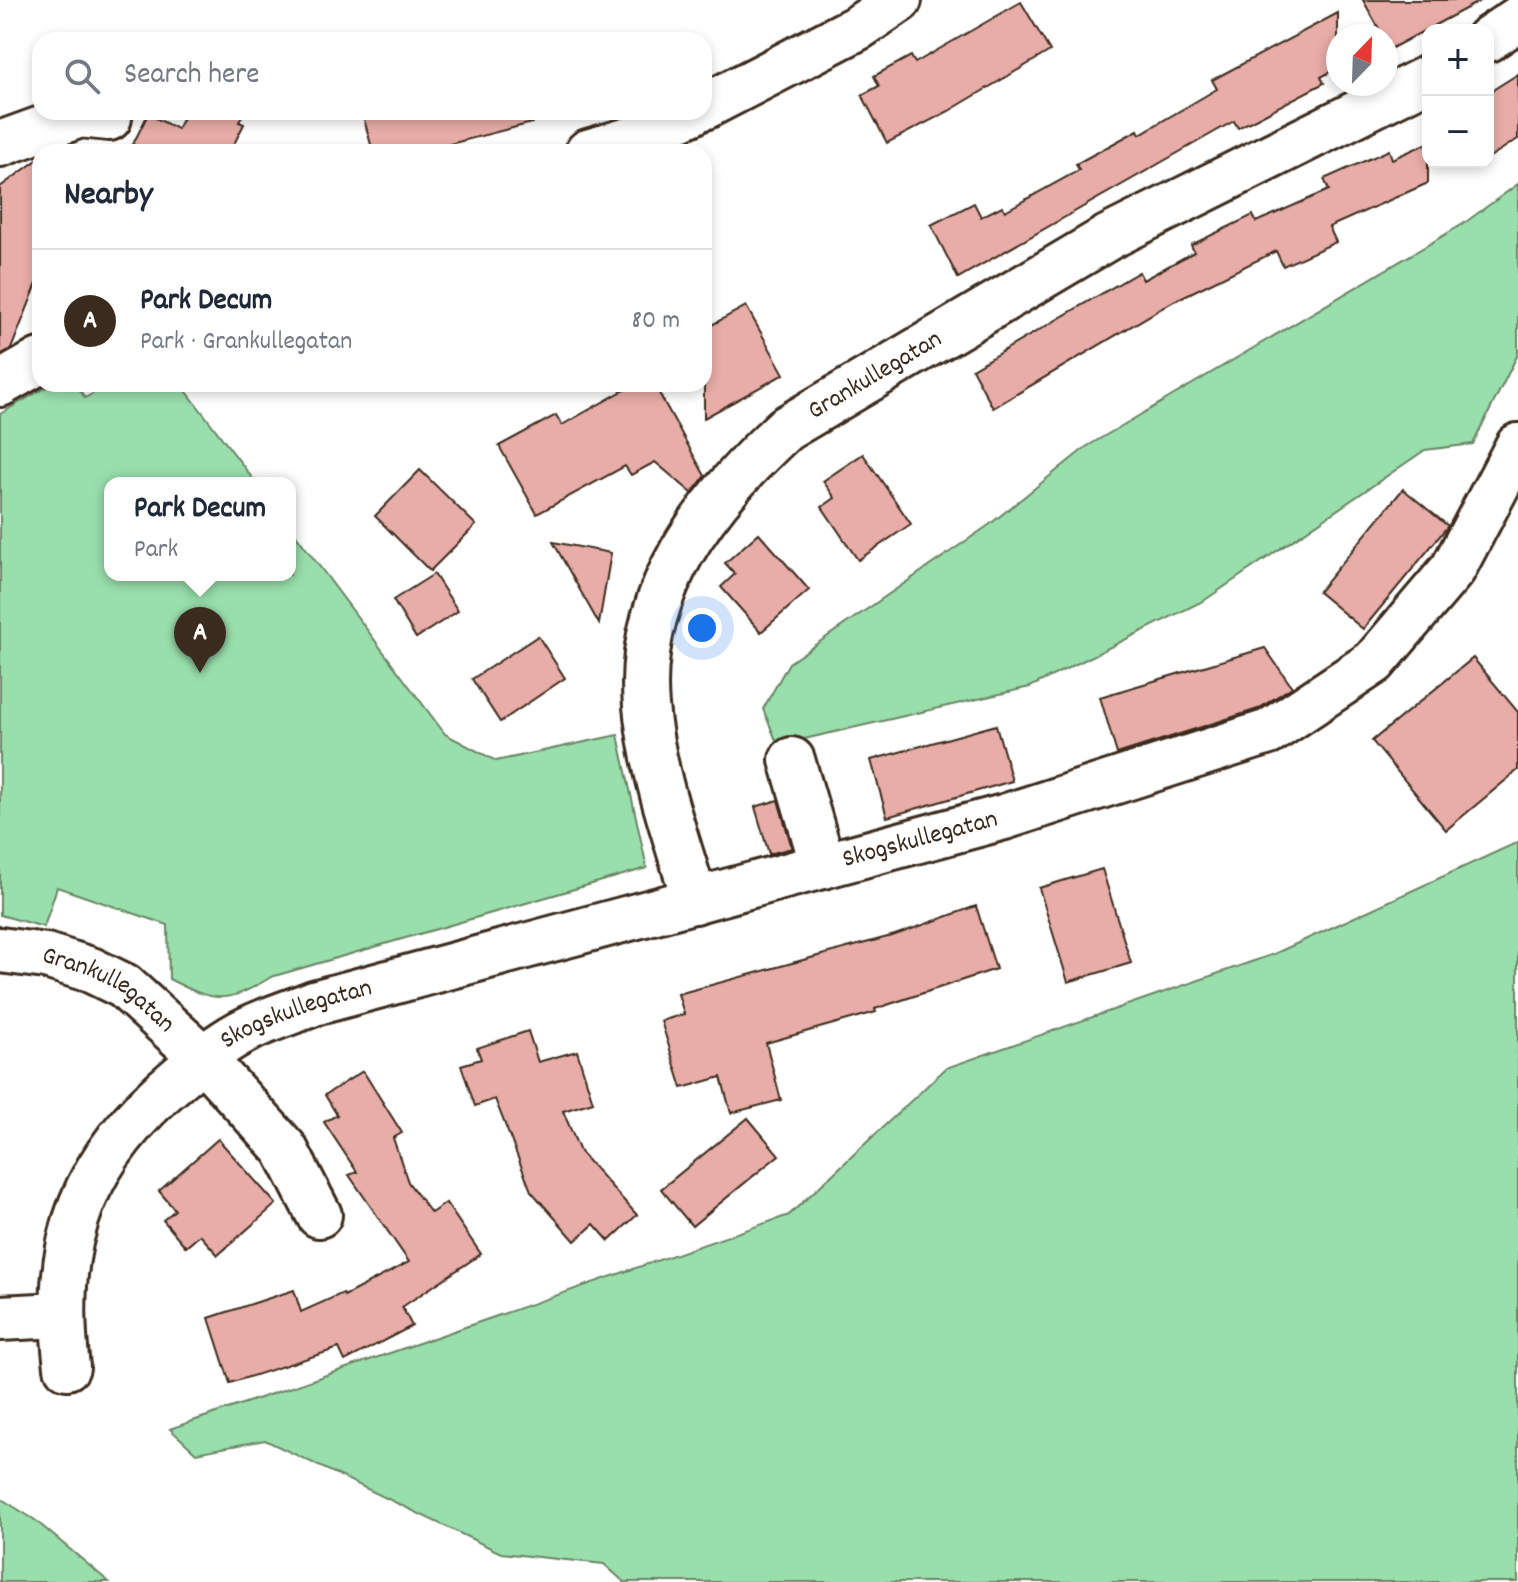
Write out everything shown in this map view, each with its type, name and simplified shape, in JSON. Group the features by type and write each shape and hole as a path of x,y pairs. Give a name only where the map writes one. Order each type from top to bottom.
{"street":[{"path":"712,103 859,27 899,0"},
{"path":"1494,35 1518,19"},
{"name":"Grankullegatan","path":"695,901 656,766 646,706 646,650 673,571 703,515 742,469 785,429 1109,237 1422,81"},
{"path":"0,144 66,120"},
{"path":"616,144 675,120"},
{"path":"0,384 32,366"},
{"name":"Skogskullegatan","path":"67,1367 60,1315 63,1266 69,1234 83,1198 115,1142 151,1101 203,1058 244,1030 314,1003 1004,817 1269,732 1374,662 1453,569 1518,446"},
{"path":"792,760 823,866"},
{"name":"Grankullegatan","path":"0,950 46,956 91,970 124,986 203,1058"},
{"name":"Skogskullegatan","path":"203,1058 285,1149 319,1215"},
{"path":"0,1318 60,1315"}],"green space":[{"path":"1518,184 1518,354 1473,444 1425,450 1205,600 1030,687 778,745 763,709 789,663 989,525 1086,447 1463,224"},
{"path":"38,392 81,392 85,398 95,392 187,392 251,477 104,477 104,581 296,581 296,535 445,734 496,761 618,735 647,868 271,977 242,992 220,997 209,996 169,979 168,925 57,887 44,927 0,915 0,414"},
{"path":"1518,842 1518,1582 624,1582 604,1564 501,1553 265,1440 196,1453 170,1429 789,1215 946,1068 1274,954"},
{"path":"0,1498 35,1520 109,1582 0,1582"}],"building":[{"path":"1363,0 1482,0 1437,24 1422,24 1422,32 1398,45 1398,24 1376,24"},
{"path":"1021,2 1050,51 949,111 887,143 862,95 879,86 874,76 911,56 915,63"},
{"path":"1338,13 1338,24 1326,24 1326,74 1321,77 1324,83 1238,128 1234,121 958,278 931,225 974,203 981,217 1002,206 1005,211 1079,170 1076,164 1138,130 1140,134 1217,89 1212,80"},
{"path":"1518,74 1518,139 1494,154 1494,96 1494,89"},
{"path":"145,120 160,120 177,129 182,120 240,120 244,124 234,144 133,144"},
{"path":"364,120 531,120 532,123 450,144 371,144"},
{"path":"1422,146 1422,168 1428,168 1428,183 1329,227 1336,242 1283,266 1276,251 1174,301 993,408 972,369 1139,272 1143,280 1194,252 1191,245 1253,215 1256,222 1329,190 1324,179 1389,150 1392,159"},
{"path":"32,164 32,296 11,349 0,355 0,187"},
{"path":"746,306 784,374 704,418 704,392 712,392 712,325"},
{"path":"621,392 658,392 705,476 692,493 655,462 631,475 625,466 537,514 499,446 556,415 562,425"},
{"path":"863,454 911,524 858,560 822,507 835,498 823,481"},
{"path":"420,470 476,525 430,571 375,516"},
{"path":"1403,489 1448,526 1363,629 1318,592"},
{"path":"759,533 809,590 761,632 721,587 735,574 725,563"},
{"path":"553,542 611,553 599,624"},
{"path":"434,574 458,611 416,638 393,600"},
{"path":"538,636 565,678 500,722 472,679"},
{"path":"1265,648 1292,687 1258,709 1117,754 1100,697"},
{"path":"1473,658 1518,712 1518,770 1446,830 1372,741"},
{"path":"996,725 1012,781 887,817 871,760"},
{"path":"778,800 792,848 769,854 755,807"},
{"path":"1102,869 1131,963 1068,982 1039,888"},
{"path":"976,906 996,969 875,1009 876,1012 766,1043 781,1100 731,1113 721,1077 682,1088 661,1021 684,1014 678,994 895,935"},
{"path":"528,1031 538,1062 577,1051 593,1102 563,1111 580,1152 637,1215 609,1241 594,1224 575,1241 531,1191 495,1099 475,1106 461,1065 481,1059 477,1048"},
{"path":"363,1071 402,1133 393,1138 408,1182 431,1213 446,1203 481,1254 402,1307 412,1326 345,1361 339,1348 230,1383 209,1318 294,1290 301,1312 343,1293 344,1296 409,1262 349,1175 357,1172 324,1122 337,1115 325,1095"},
{"path":"748,1118 779,1155 692,1226 661,1189"},
{"path":"218,1139 276,1204 218,1255 200,1235 186,1247 163,1220 175,1210 159,1191"}],"place":[{"name":"Park Decum","path":"200,673"}]}
